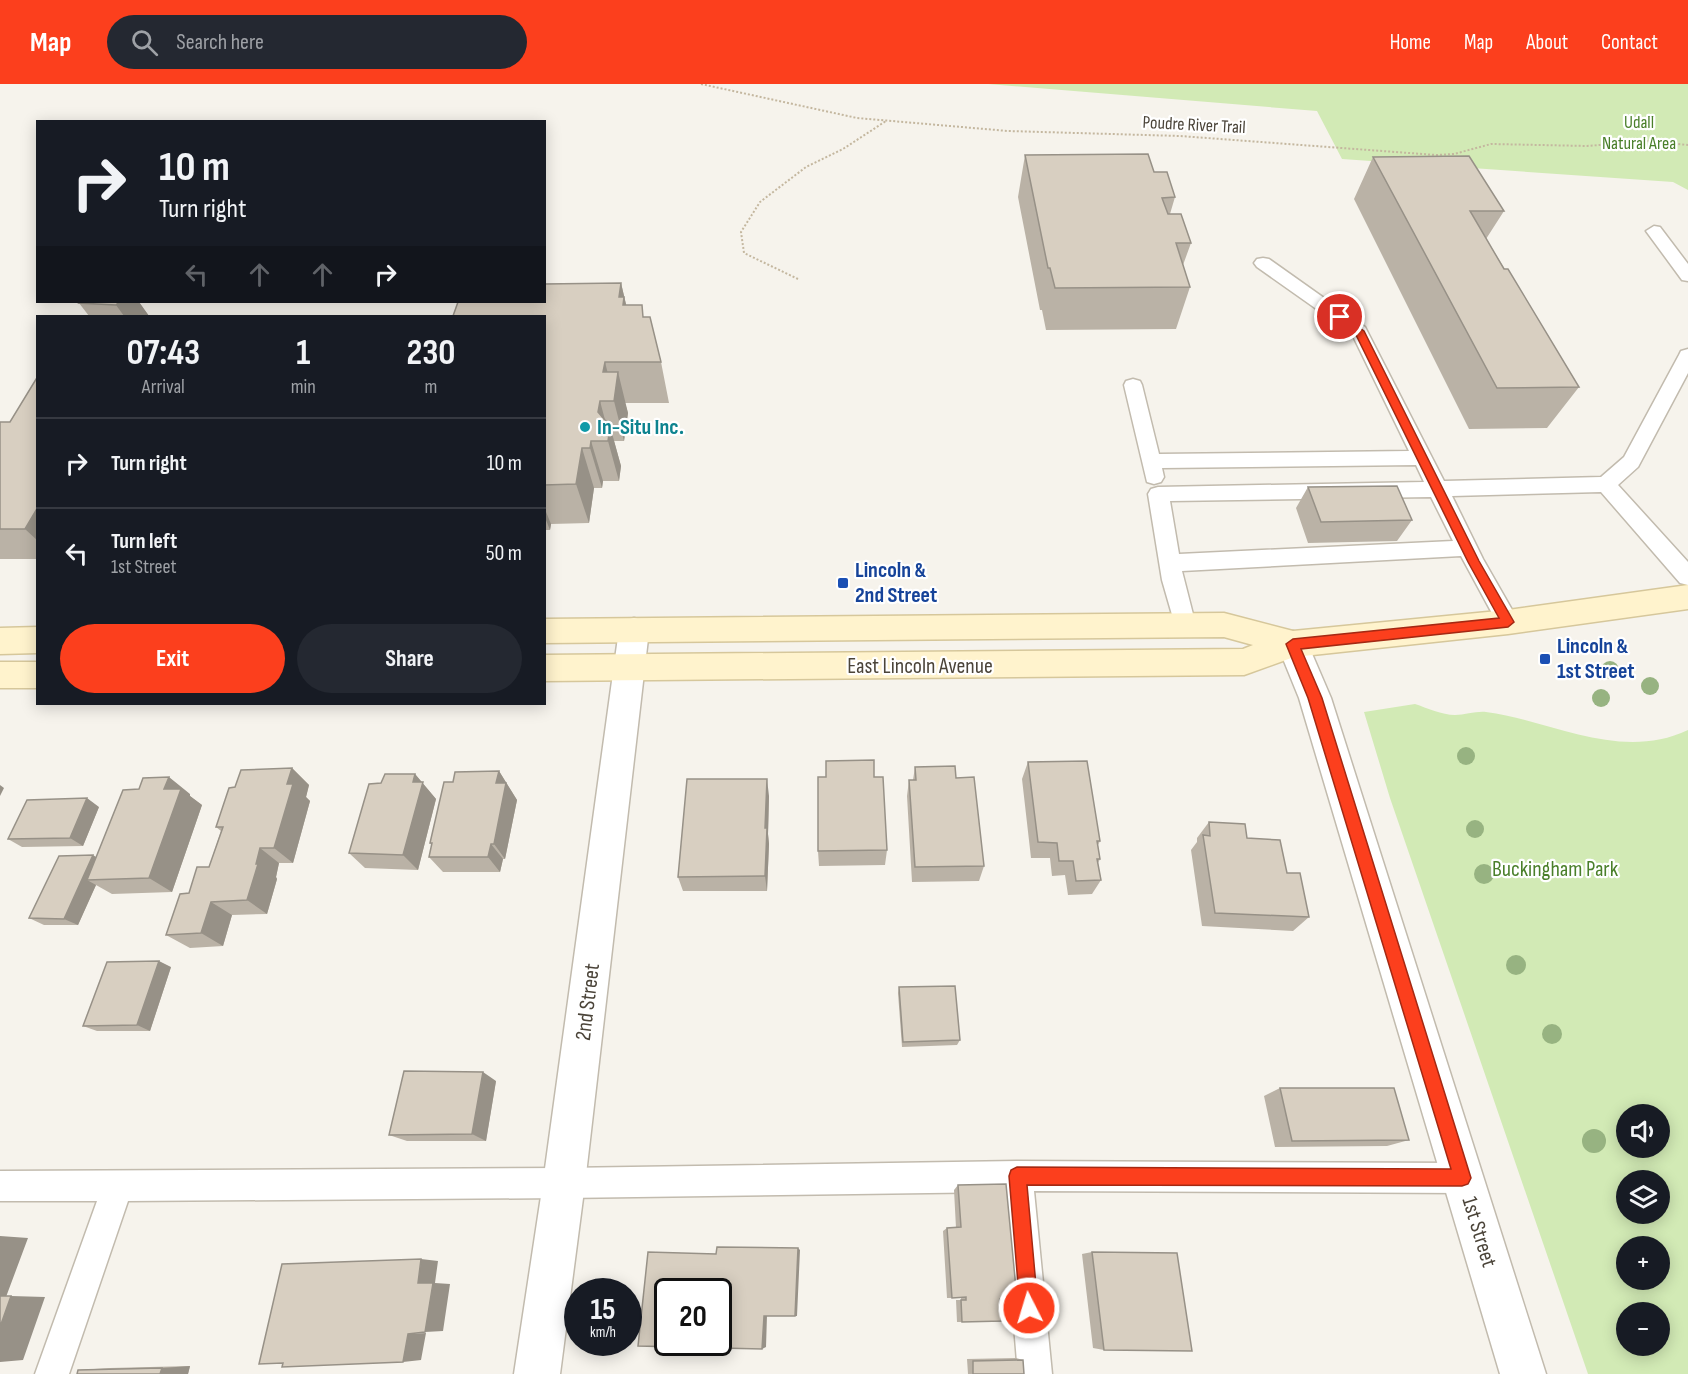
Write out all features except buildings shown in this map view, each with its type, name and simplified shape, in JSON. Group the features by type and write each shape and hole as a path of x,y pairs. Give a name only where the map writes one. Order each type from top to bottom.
{"street":[{"name":"East Lincoln Avenue","path":"546,668 1244,662 1293,644 1508,622 1688,597"},
{"name":"East Lincoln Avenue","path":"546,631 1224,625 1293,644"},
{"name":"2nd Street","path":"537,1374 564,1183 634,630"},
{"path":"0,641 36,640"},
{"name":"1st Street","path":"1293,644 1315,698 1522,1374"},
{"path":"0,675 36,675"}],"lane":[{"path":"1654,231 1688,276"},
{"path":"1263,263 1359,331 1467,548 1508,622"},
{"path":"1158,494 1606,484 1631,462 1688,355"},
{"path":"1132,385 1158,494 1170,563 1185,626"},
{"path":"1150,461 1423,458"},
{"path":"1606,484 1688,577"},
{"path":"1170,563 1467,548"},
{"path":"0,1186 564,1183 1017,1176 1462,1178"},
{"path":"1017,1176 1035,1374"},
{"path":"52,1374 118,1186"}],"path":[{"name":"Poudre River Trail","path":"701,84 857,118 1008,131 1180,136 1436,155 1454,154 1491,144 1587,146 1648,141 1688,145"},
{"path":"798,279 744,253 741,232 760,202 806,167 843,149 887,120"}],"green space":[{"name":"Udall Natural Area","path":"988,84 1688,84 1688,190 1673,182 1342,159 1317,111"},
{"name":"Buckingham Park","path":"1415,704 1450,715 1486,712 1612,741 1637,742 1663,739 1688,730 1688,1374 1588,1374 1390,798 1364,712"}],"place":[{"name":"In-Situ Inc.","path":"585,427"},
{"name":"Lincoln & 2nd Street","path":"843,583"},
{"name":"Lincoln & 1st Street","path":"1545,659"}],"route":[{"path":"1029,1308 1017,1176 1462,1178 1315,698 1293,644 1508,622 1474,562 1359,331 1340,317"}]}
